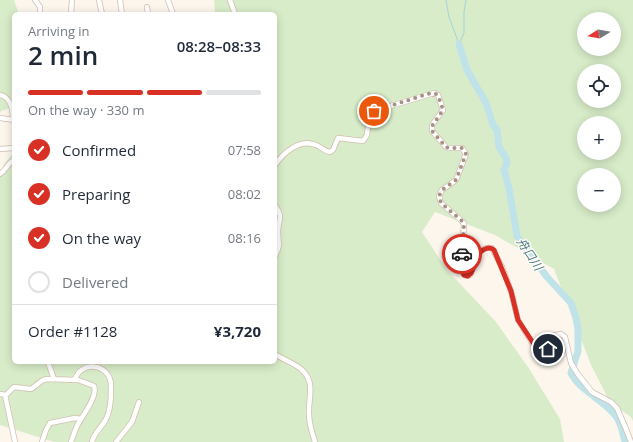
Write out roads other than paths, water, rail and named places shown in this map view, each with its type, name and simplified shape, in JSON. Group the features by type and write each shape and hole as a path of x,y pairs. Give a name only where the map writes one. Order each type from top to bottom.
{"street":[{"path":"35,0 40,7 40,12"},
{"path":"71,12 72,0"},
{"path":"99,0 102,12"},
{"path":"120,0 122,12"},
{"path":"168,0 172,12"},
{"path":"230,0 234,12"},
{"path":"147,7 148,12"},
{"path":"277,163 290,149 298,145 315,144 325,151 330,152 333,150 338,138 363,141 367,135 368,119 374,111 423,95 436,94 443,110 432,126 432,131 446,147 462,148 466,154 456,180 442,190 439,196 441,203 464,224 461,268 463,273 467,276 470,275 480,252 487,248 492,248 502,267 511,291 518,320 534,346 539,350 546,350 555,335 561,334 565,337 571,363 577,373 592,392 611,402 617,408 631,442"},
{"path":"0,95 8,99 12,110"},
{"path":"0,118 12,120"},
{"path":"0,149 12,148"},
{"path":"0,174 12,161"},
{"path":"277,208 281,217 278,231 280,246 277,252"},
{"path":"277,355 298,367 304,372 309,381 311,390 309,415 315,442"},
{"path":"49,364 54,379"},
{"path":"75,380 76,375 83,369 90,366 103,369 110,377 111,402 105,421 94,435 92,442"},
{"path":"15,442 2,395 14,387 31,389 43,380 54,379 83,381 95,389 92,400 76,428 71,442"},
{"path":"116,442 132,422 139,402"},
{"path":"42,442 50,423 75,418 81,419"}],"waterway":[{"path":"446,0 449,17 459,44"},
{"path":"459,44 464,33 464,12 466,0"},
{"name":"舟口川","path":"459,44 467,70 486,103 493,125 497,130 499,147 506,158 507,163 504,170 509,188 517,236 547,277 571,303 578,329 578,351 571,373 580,385 611,410 616,416 621,425 625,442"}]}
